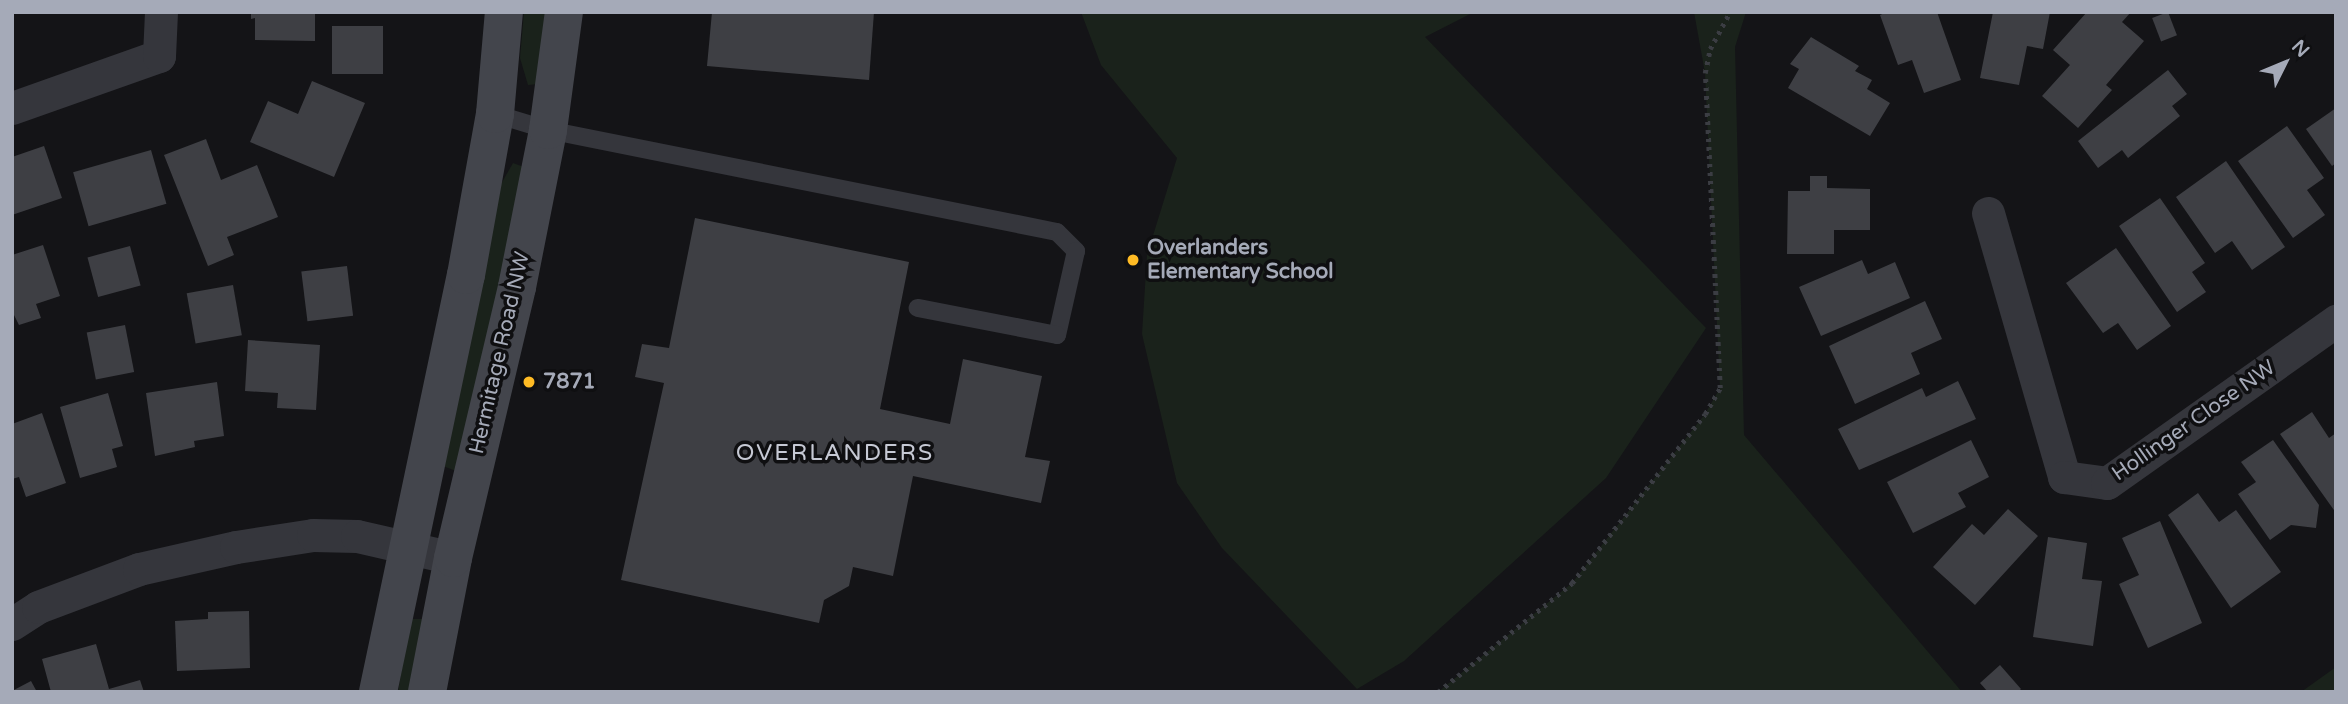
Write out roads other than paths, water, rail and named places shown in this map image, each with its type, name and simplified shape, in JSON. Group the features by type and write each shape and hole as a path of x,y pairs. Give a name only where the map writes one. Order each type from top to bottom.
{"street":[{"path":"12,108 159,56 161,12"},
{"path":"378,692 495,114 504,12"},
{"name":"Hermitage Road NW","path":"427,692 453,558 517,287 548,130 564,12"},
{"name":"Hollinger Close NW","path":"1988,213 2064,477 2107,483 2336,321"},
{"path":"12,624 38,607 139,569 236,547 313,535 357,536 453,558"}],"lane":[{"path":"495,114 548,130 1056,232 1076,251 1057,335 918,308"}],"place":[{"name":"Overlanders Elementary School","path":"1133,260"},
{"name":"7871","path":"529,382"}],"district":[{"name":"OVERLANDERS","path":"835,453"}]}
